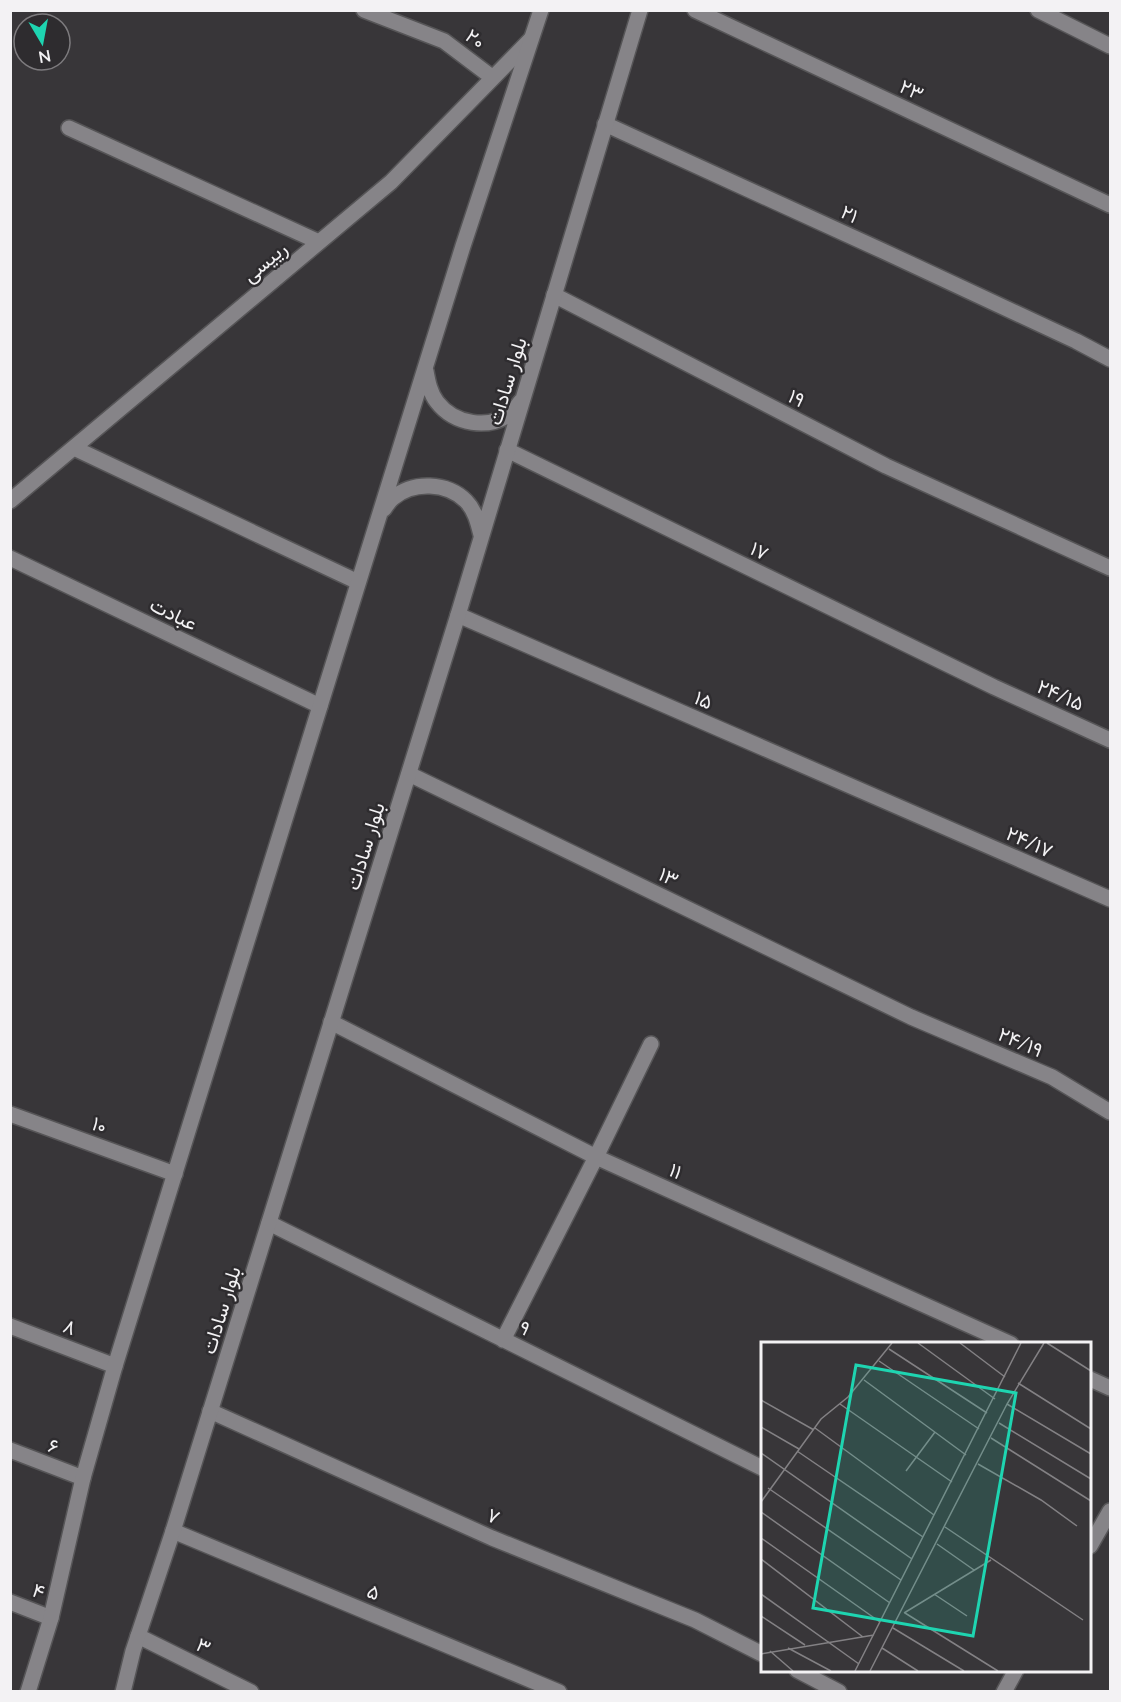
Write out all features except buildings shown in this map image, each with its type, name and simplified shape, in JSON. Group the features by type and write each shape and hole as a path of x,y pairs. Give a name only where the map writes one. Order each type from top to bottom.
{"street":[{"name":"۲۰","path":"364,10 444,41 493,78"},
{"path":"28,1692 51,1618 83,1478 115,1366 463,246 541,10"},
{"name":"بلوار سادات","path":"123,1692 138,1636 173,1531 458,615 639,10"},
{"name":"۲۳","path":"695,10 1110,206"},
{"path":"1038,10 1110,46"},
{"name":"رییسی","path":"10,501 391,182 531,39"},
{"name":"۲۱","path":"605,124 1076,341 1110,359"},
{"path":"69,128 319,243"},
{"name":"۱۹","path":"554,295 886,466 1110,568"},
{"path":"425,368 428,385 436,400 448,413 463,421 480,423 497,420 512,412 523,399"},
{"path":"74,448 358,582"},
{"name":"۱۷","path":"507,450 994,687"},
{"path":"380,514 392,498 410,488 430,485 450,490 466,501 477,518 481,538"},
{"name":"عبادت","path":"10,558 320,706"},
{"name":"۱۵","path":"458,615 933,822"},
{"name":"۲۴/۱۵","path":"994,687 1110,740"},
{"name":"۱۳","path":"409,774 911,1017"},
{"name":"۲۴/۱۷","path":"933,822 1110,899"},
{"name":"۲۴/۱۹","path":"911,1017 1052,1077 1110,1112"},
{"name":"۱۱","path":"331,1022 596,1157 1007,1342"},
{"path":"503,1340 651,1044"},
{"name":"۱۰","path":"10,1114 175,1174"},
{"name":"۹","path":"269,1223 761,1468"},
{"name":"۸","path":"10,1326 115,1366"},
{"path":"1091,1380 1110,1388"},
{"name":"۷","path":"210,1411 492,1538 695,1620 761,1653"},
{"name":"۶","path":"10,1450 83,1478"},
{"path":"1091,1543 1110,1511"},
{"name":"۵","path":"173,1531 490,1661 559,1692"},
{"name":"۴","path":"10,1602 51,1618"},
{"name":"۳","path":"138,1636 252,1692"},
{"path":"799,1672 839,1692"},
{"path":"1004,1692 1015,1672"}]}
